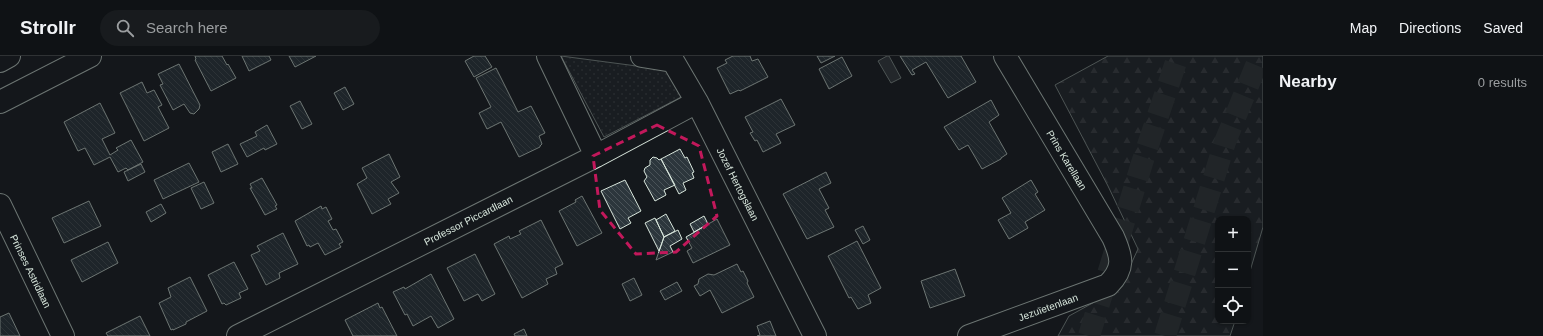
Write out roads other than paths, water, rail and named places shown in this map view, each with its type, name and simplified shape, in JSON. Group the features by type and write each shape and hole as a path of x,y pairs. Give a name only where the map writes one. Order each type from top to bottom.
{"street":[{"path":"0,61 9,56"},
{"path":"0,102 90,56"},
{"path":"548,56 596,156"},
{"name":"Jozef Hertogslaan","path":"642,56 672,61 697,102 814,336"},
{"name":"Prins Karellaan","path":"1005,56 1113,237 1118,247 1121,260 1120,268"},
{"name":"Professor Piccardlaan","path":"238,336 596,156 697,102"},
{"name":"Prinses Astridlaan","path":"0,205 63,336"},
{"name":"Jezuïetenlaan","path":"969,336 1108,285 1116,277 1120,268"}],"tunnel":[{"path":"1089,336 1142,163 1178,56"},
{"path":"1165,336 1225,142 1260,56"}]}
